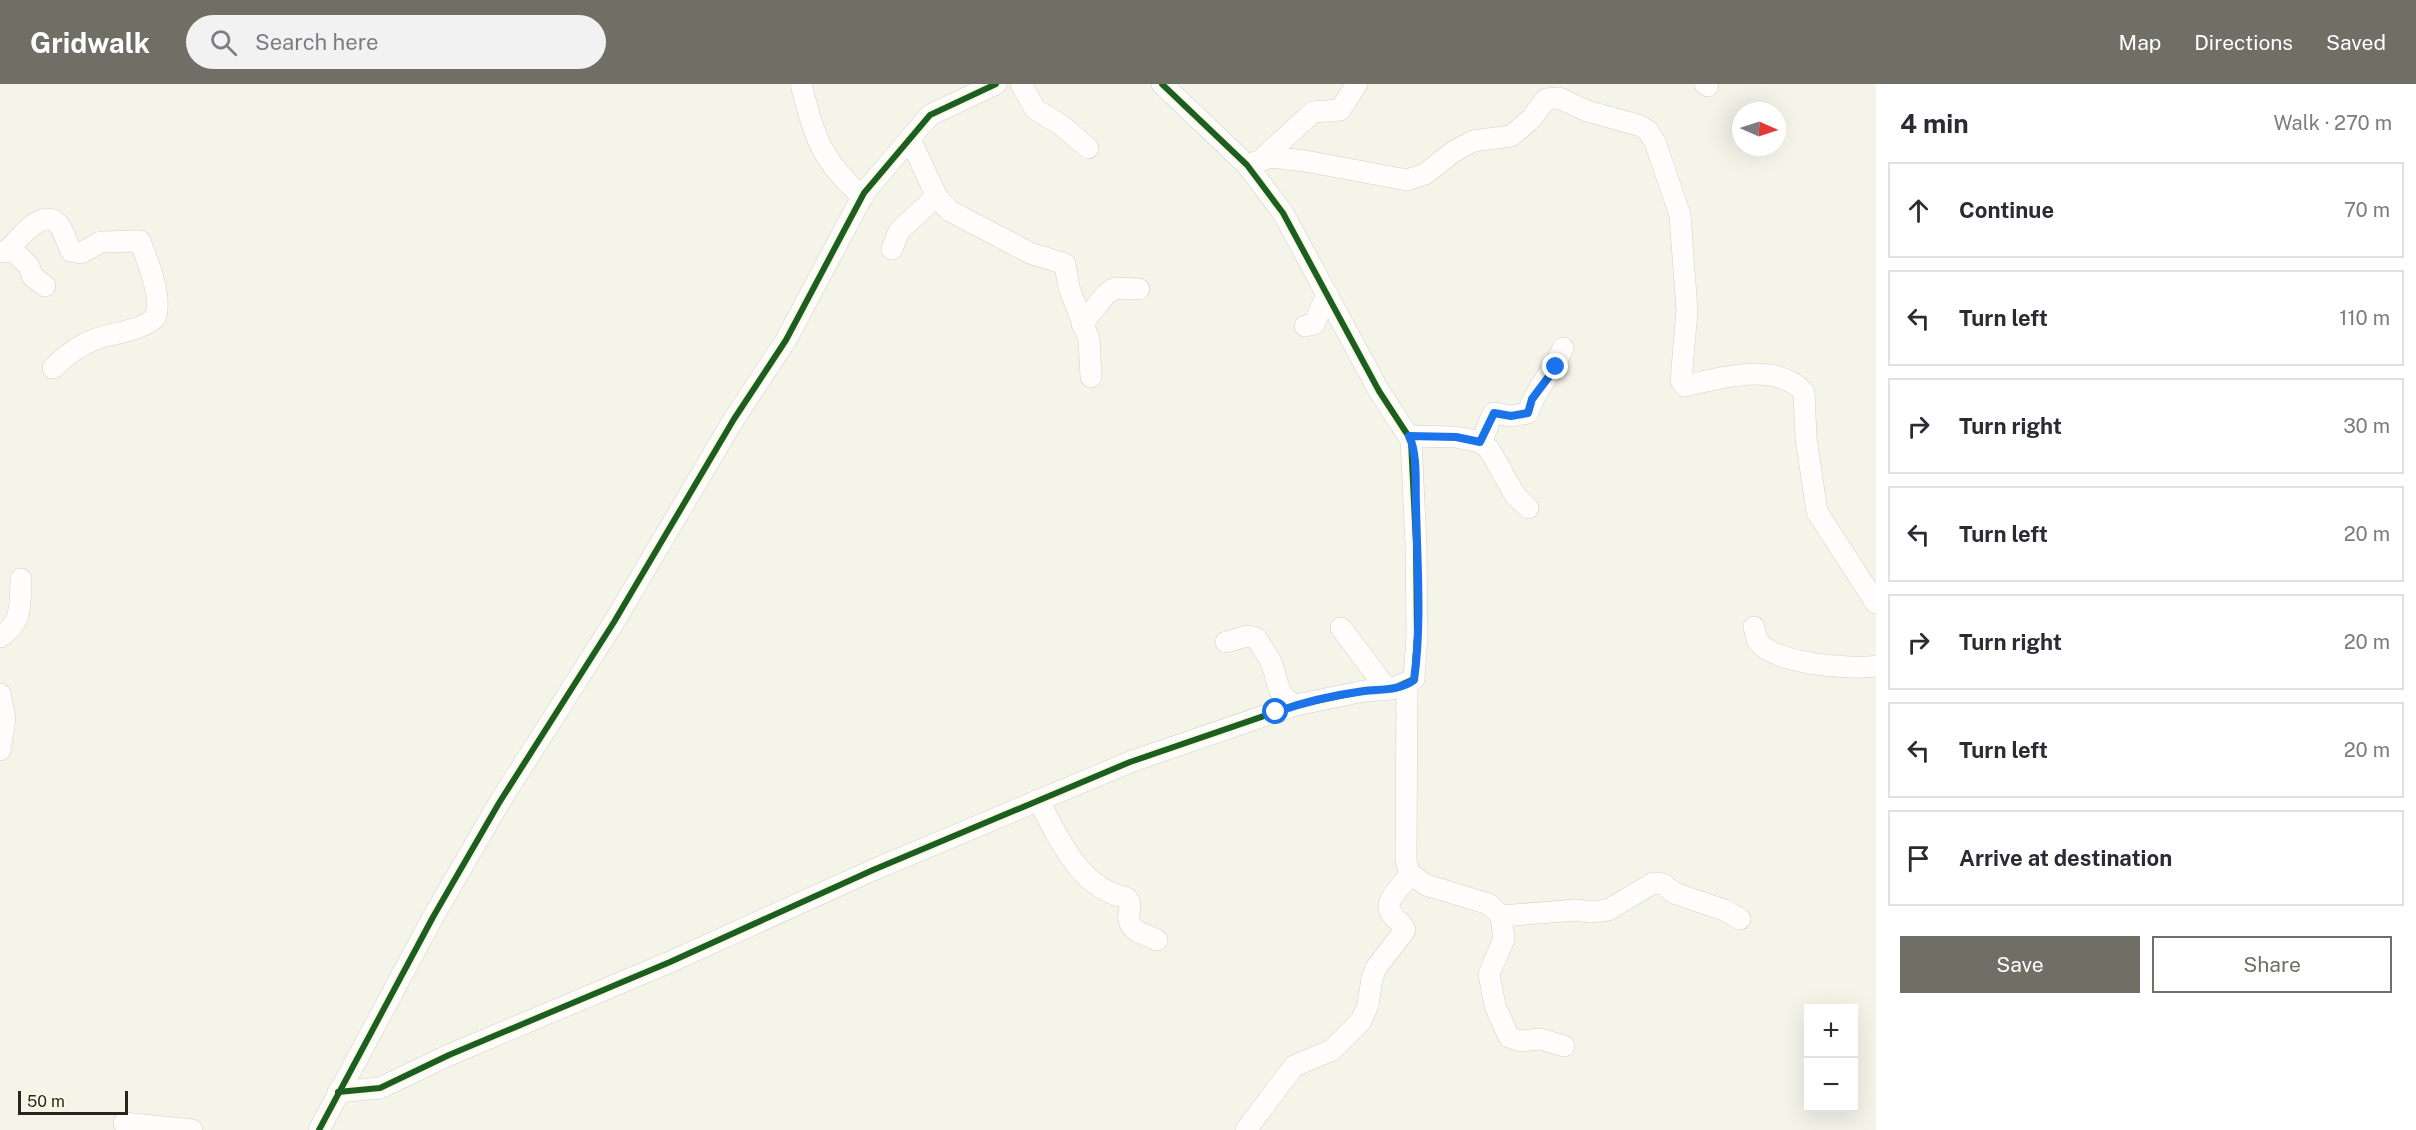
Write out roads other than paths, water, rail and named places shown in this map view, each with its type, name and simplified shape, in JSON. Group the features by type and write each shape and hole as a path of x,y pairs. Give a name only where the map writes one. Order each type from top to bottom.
{"street":[{"path":"801,84 818,144 833,168 863,197"},
{"path":"319,1130 433,917 499,803 614,622 728,428 786,340 863,197 930,115 996,84"},
{"path":"1020,84 1035,109 1061,125 1088,148"},
{"path":"338,1092 380,1088 449,1055 670,962 873,870 1130,762 1296,705 1397,687 1414,680 1417,636 1415,467 1409,436 1379,391 1254,163 1162,84"},
{"path":"1254,163 1313,112 1340,110 1357,84"},
{"path":"1254,163 1271,158 1305,161 1407,180 1425,174 1453,152 1473,141 1511,136 1531,119 1546,99 1559,98 1587,111 1641,126 1648,131 1655,142 1680,215 1687,310 1681,381 1685,386 1731,376 1779,375 1804,392 1806,438 1817,512 1876,603"},
{"path":"910,139 936,196 950,211 1029,253 1065,264 1069,288 1089,339 1091,377"},
{"path":"892,249 899,231 936,196"},
{"path":"45,286 32,276 29,266 5,250 45,218 50,218 59,225 71,251 81,253 101,242 140,241 147,256 154,289 159,297 159,308 155,318 149,323 97,338 66,355 53,368"},
{"path":"1082,324 1106,294 1115,288 1139,289"},
{"path":"1305,326 1314,324 1318,320 1326,294"},
{"path":"1480,442 1494,413 1511,416 1528,413 1532,399 1556,367 1563,348"},
{"path":"1409,436 1456,437 1480,442 1489,449 1515,495 1528,508"},
{"path":"0,637 20,618 21,579"},
{"path":"1754,627 1758,641 1773,652 1796,660 1850,666 1876,666"},
{"path":"1341,628 1397,687 1406,859 1412,875 1426,885 1489,904 1501,916 1504,939 1489,974 1495,1006 1509,1037 1520,1041 1540,1039 1564,1046"},
{"path":"1226,642 1247,636 1256,638 1271,662 1278,690 1285,700 1296,705"},
{"path":"0,694 5,719 0,750"},
{"path":"1038,800 1080,872 1094,884 1127,897 1130,903 1128,923 1131,928 1156,940"},
{"path":"1246,1130 1294,1066 1332,1050 1361,1021 1368,1005 1376,968 1405,930 1389,911 1389,904 1412,875"},
{"path":"1501,916 1608,910 1653,883 1663,884 1674,892 1724,910 1740,919"},
{"path":"124,1123 192,1130"}]}
